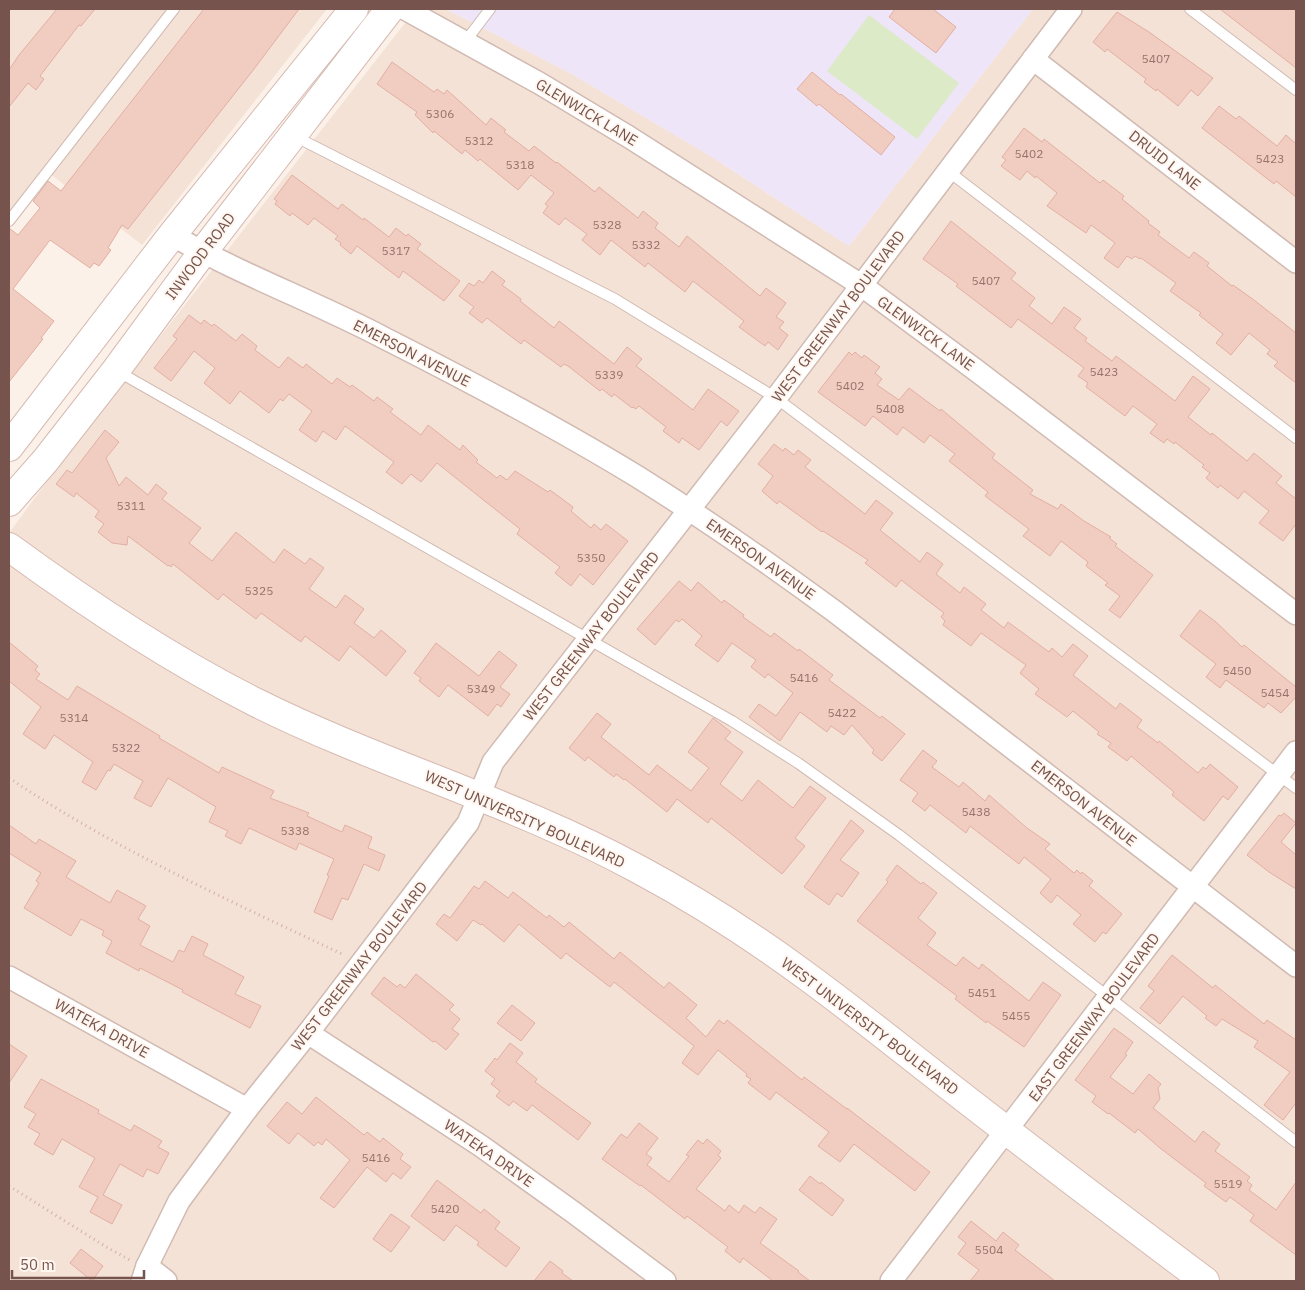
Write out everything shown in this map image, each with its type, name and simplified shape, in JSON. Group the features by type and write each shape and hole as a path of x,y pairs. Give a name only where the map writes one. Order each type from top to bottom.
{"street":[{"path":"11,439 354,9"},
{"name":"INWOOD ROAD","path":"9,502 45,461 116,370 202,252 390,9"},
{"name":"GLENWICK LANE","path":"405,9 538,83 629,137 861,285 1296,614"},
{"name":"WEST GREENWAY BOULEVARD","path":"144,1274 179,1201 247,1109 308,1033 468,823 493,762 776,398 1071,9"},
{"name":"DRUID LANE","path":"1033,59 1296,262"},
{"name":"EMERSON AVENUE","path":"172,235 202,252 383,337 494,395 636,476 690,510 763,559 834,611 1296,966"},
{"name":"WEST UNIVERSITY BOULEVARD","path":"9,547 81,599 136,635 256,702 347,743 582,840 636,868 744,932 805,974 1204,1281"},
{"name":"EAST GREENWAY BOULEVARD","path":"891,1281 1296,752"},
{"name":"WATEKA DRIVE","path":"9,977 247,1109"},
{"name":"WATEKA DRIVE","path":"308,1033 481,1146 665,1281"},
{"path":"144,1274 166,1281"}],"lane":[{"path":"9,221 174,9"},
{"path":"465,42 490,9"},
{"path":"1190,9 1296,90"},
{"path":"293,135 614,299 776,398 1296,788"},
{"path":"948,171 1296,438"},
{"path":"116,370 590,639 732,721 798,763 899,835 1296,1142"}],"path":[{"path":"9,778 107,838 158,866 362,963"},
{"path":"9,1186 108,1248 144,1274"}],"shaded area":[{"path":"9,9 327,9 142,245 45,170 9,217"},
{"path":"416,9 446,9 570,73 707,154 849,246 1033,9 1296,9 1296,1281 9,1281 9,533 48,480"},
{"path":"446,9 1033,9 849,246 707,154 570,73"}],"green space":[{"path":"869,15 959,83 917,139 827,71"}],"building":[{"path":"57,9 95,9 81,26 79,25 40,76 44,79 36,90 28,83 9,107 9,70"},
{"path":"204,9 299,9 128,229 122,225 108,248 111,250 99,266 94,263 90,268 50,240 13,289 54,321 41,338 43,339 9,382 9,228 18,235 40,208 33,201 48,181 61,191"},
{"path":"895,9 933,9 956,27 936,53 889,17"},
{"path":"1220,9 1296,9 1296,68"},
{"path":"1117,12 1149,32 1213,78 1198,96 1191,90 1178,106 1157,89 1156,91 1144,82 1146,79 1107,49 1105,52 1093,42"},
{"path":"392,62 434,92 437,89 444,94 447,90 486,125 491,118 506,130 504,132 529,151 534,146 595,192 599,187 638,218 643,211 658,223 655,228 679,247 687,236 760,296 766,288 786,303 776,317 784,322 779,328 788,335 778,350 768,342 765,346 739,327 744,321 693,281 685,292 648,263 645,267 611,240 600,255 582,240 587,234 565,218 559,225 543,213 548,206 545,204 554,193 531,175 518,190 480,159 478,161 465,150 462,154 434,131 433,133 415,115 417,112 377,84"},
{"path":"812,72 895,137 881,155 819,104 817,106 797,89"},
{"path":"1219,106 1236,119 1239,116 1277,146 1286,135 1296,144 1296,197 1276,181 1274,184 1202,128"},
{"path":"1024,128 1042,142 1044,139 1100,183 1103,180 1124,196 1122,199 1160,232 1158,235 1189,258 1194,252 1209,263 1207,266 1232,286 1254,300 1296,333 1296,383 1274,366 1278,362 1267,354 1270,350 1249,333 1231,355 1216,343 1223,334 1199,315 1201,313 1170,291 1176,283 1141,258 1135,256 1132,259 1127,256 1118,268 1104,258 1115,243 1091,225 1086,233 1047,206 1057,193 1036,176 1035,178 1027,171 1020,180 1001,166 1006,160 1002,157"},
{"path":"292,175 338,209 342,204 389,237 396,228 406,236 408,234 421,244 417,249 460,281 444,301 403,271 399,278 357,246 351,254 335,239 338,236 314,218 308,225 292,213 290,216 275,204 277,201 274,199"},
{"path":"951,221 1016,273 1011,279 1035,298 1029,306 1052,324 1064,307 1081,319 1074,328 1087,338 1085,341 1112,361 1116,356 1175,401 1193,376 1210,389 1188,417 1211,435 1212,433 1247,461 1254,453 1282,476 1276,483 1296,499 1296,524 1283,541 1259,523 1269,511 1244,491 1238,499 1220,485 1218,488 1206,478 1210,473 1202,467 1204,465 1175,442 1174,444 1167,439 1164,443 1150,433 1157,424 1133,406 1125,416 1086,387 1088,383 1078,376 1084,368 1018,319 1011,328 956,286 958,284 923,259"},
{"path":"492,271 505,281 502,285 554,328 559,321 614,364 627,347 642,359 636,366 693,410 708,389 739,411 727,426 721,421 699,450 682,438 679,443 663,431 666,427 639,406 636,409 632,408 614,394 612,397 602,389 600,391 568,366 564,364 561,367 524,340 521,344 487,318 482,323 469,313 474,307 459,296 469,283 474,286 479,280 483,283"},
{"path":"189,315 201,324 204,320 212,326 214,324 236,341 242,334 257,346 255,350 279,368 288,357 303,368 306,364 332,384 337,378 350,387 352,385 374,401 377,397 393,409 390,412 421,435 428,425 460,450 463,445 478,460 476,462 497,478 500,475 507,480 515,471 548,492 550,490 573,507 571,511 591,528 594,524 601,530 606,524 628,541 593,585 580,574 571,586 555,573 560,567 517,534 520,529 437,463 421,482 411,474 402,484 386,472 394,462 345,426 336,440 323,431 316,442 299,430 312,411 289,394 283,401 280,399 269,413 240,391 230,404 204,383 215,368 194,351 171,381 154,368 177,339 173,336"},
{"path":"849,352 852,355 855,352 862,358 864,355 880,367 875,373 882,379 877,385 899,400 909,388 940,411 941,409 995,454 992,458 1033,490 1030,494 1058,509 1061,504 1084,521 1111,537 1109,538 1117,544 1115,546 1153,575 1120,618 1109,610 1120,596 1105,585 1108,583 1086,566 1088,562 1061,541 1050,556 1023,536 1029,529 985,496 988,492 949,461 955,454 930,435 924,443 903,427 897,435 873,416 865,426 818,392"},
{"path":"105,430 119,442 106,458 119,486 126,477 148,495 156,484 167,493 162,499 201,528 189,543 212,561 236,532 274,563 284,549 305,564 310,558 324,568 309,589 336,608 345,595 364,609 354,623 374,638 381,630 406,651 386,676 350,646 339,661 305,636 301,642 261,613 256,619 223,594 218,600 173,564 171,567 168,566 128,536 127,545 112,543 98,532 104,524 95,517 99,511 76,493 74,497 56,484 67,470 72,473"},
{"path":"774,444 783,451 785,448 794,455 798,450 811,460 805,467 865,514 876,500 893,513 880,530 920,562 927,552 943,564 936,574 960,593 964,587 986,604 981,610 1004,628 1008,622 1049,652 1052,648 1062,657 1073,644 1088,656 1073,675 1116,709 1120,703 1142,720 1137,727 1158,743 1159,741 1198,773 1203,767 1206,769 1210,764 1238,787 1228,800 1223,796 1204,821 1172,795 1174,792 1131,756 1127,761 1108,747 1111,743 1097,734 1099,732 1073,711 1067,717 1035,694 1039,689 1020,673 1026,665 981,633 971,646 943,625 945,621 941,617 944,613 901,580 896,587 865,563 868,560 822,532 779,501 777,504 762,491 773,476 758,464"},
{"path":"679,581 691,591 698,582 722,603 724,600 744,615 743,617 771,637 774,633 798,651 799,649 833,675 829,680 905,734 882,761 872,753 874,750 852,725 844,735 831,726 827,732 800,712 780,741 749,717 759,704 776,716 793,693 768,674 765,678 751,667 756,660 732,643 718,662 695,645 702,636 682,619 679,622 676,620 655,645 637,629"},
{"path":"1200,610 1216,622 1242,647 1244,645 1296,687 1296,697 1281,713 1268,703 1264,708 1226,680 1220,688 1206,677 1216,664 1180,636"},
{"path":"9,642 38,666 35,670 40,674 36,679 68,700 77,686 160,736 159,738 219,773 222,767 274,791 270,798 309,813 307,816 342,832 345,825 372,837 368,848 385,855 379,871 364,864 348,900 342,898 332,920 314,912 334,859 299,843 296,850 249,828 241,844 225,836 228,831 209,822 216,807 168,778 151,807 134,798 143,781 114,764 110,771 108,770 96,790 82,782 93,762 54,735 45,749 23,734 41,707 9,681"},
{"path":"436,643 479,676 499,651 517,665 500,687 510,694 501,707 497,704 488,716 448,685 439,697 419,681 421,678 414,673"},
{"path":"597,713 611,724 601,737 649,775 657,765 691,791 709,768 688,752 713,718 731,732 725,739 743,752 720,784 742,801 758,780 793,808 810,786 826,798 795,838 805,846 782,874 711,818 708,823 677,799 667,812 625,779 616,774 614,777 588,757 585,761 569,748"},
{"path":"923,750 937,761 932,767 959,787 963,782 985,801 989,795 1027,828 1050,844 1045,849 1074,873 1077,870 1081,874 1082,872 1093,881 1089,886 1122,914 1106,934 1103,932 1095,942 1073,924 1081,915 1057,895 1051,903 1040,893 1051,879 1024,857 1019,864 970,826 966,833 930,805 925,811 912,801 918,793 900,780"},
{"path":"1284,813 1296,823 1281,842 1296,855 1296,889 1247,855 1279,815 1281,816"},
{"path":"851,820 864,831 840,860 859,873 842,897 837,893 829,905 804,887"},
{"path":"9,825 36,844 39,839 76,861 66,877 110,903 117,890 146,906 138,919 150,926 140,945 173,962 179,950 184,952 192,936 208,944 203,955 244,977 235,994 261,1006 250,1028 182,992 183,990 140,968 139,971 106,953 112,941 102,935 104,931 81,919 71,936 24,908 39,883 36,881 41,873 9,853"},
{"path":"897,865 921,884 923,882 937,893 918,918 936,933 927,945 956,966 963,957 979,969 982,964 1029,1001 1043,982 1061,995 1024,1047 987,1021 986,1023 955,999 957,996 857,921 888,882 886,880"},
{"path":"485,881 508,898 513,892 547,918 549,915 564,927 569,922 614,959 620,952 664,988 669,982 697,1005 686,1018 706,1037 719,1020 724,1024 727,1020 802,1080 804,1077 930,1172 915,1191 854,1144 840,1162 818,1146 829,1132 776,1092 770,1100 748,1083 751,1079 746,1076 747,1074 718,1050 698,1075 682,1063 694,1046 614,982 610,987 566,953 561,959 519,924 504,942 482,924 473,920 457,941 436,924 444,914 450,918 474,886 479,889"},
{"path":"1172,955 1213,988 1215,985 1264,1024 1267,1020 1296,1040 1296,1103 1283,1120 1264,1105 1290,1072 1254,1047 1258,1041 1222,1019 1216,1026 1183,996 1160,1024 1140,1008 1154,991 1148,986"},
{"path":"416,974 454,1005 449,1010 460,1019 452,1029 459,1034 446,1050 371,994 384,977 397,987 400,984 405,988"},
{"path":"512,1005 535,1023 521,1041 497,1023"},
{"path":"1114,1028 1133,1042 1125,1054 1127,1055 1110,1077 1133,1094 1149,1074 1161,1084 1158,1088 1160,1099 1153,1108 1195,1142 1203,1131 1220,1144 1215,1151 1250,1177 1247,1181 1252,1185 1249,1190 1276,1210 1296,1182 1296,1255 1250,1221 1254,1215 1230,1197 1226,1202 1204,1186 1206,1183 1138,1129 1135,1133 1092,1102 1096,1096 1075,1080"},
{"path":"510,1043 523,1053 516,1062 537,1079 535,1082 591,1123 578,1140 532,1105 527,1111 513,1101 509,1106 496,1096 500,1091 491,1084 495,1079 485,1071 495,1058 497,1060"},
{"path":"9,1044 27,1056 9,1083"},
{"path":"41,1079 99,1110 98,1113 131,1131 134,1125 162,1141 158,1147 169,1153 158,1174 147,1169 143,1177 120,1164 103,1195 122,1205 112,1224 90,1212 98,1197 79,1187 95,1158 62,1139 53,1155 34,1144 40,1134 28,1127 36,1114 24,1107"},
{"path":"316,1097 364,1135 367,1132 380,1142 383,1138 403,1154 400,1159 411,1167 401,1179 393,1173 386,1182 367,1167 334,1208 320,1198 350,1160 326,1139 322,1145 318,1142 314,1146 298,1133 289,1144 267,1126 287,1102 302,1114"},
{"path":"639,1123 658,1138 646,1154 652,1158 647,1165 669,1182 689,1156 686,1155 698,1140 703,1144 707,1139 721,1151 718,1155 721,1158 696,1189 725,1211 729,1205 739,1213 744,1205 755,1213 760,1207 777,1219 760,1243 810,1281 773,1281 743,1258 740,1263 725,1251 728,1247 687,1216 685,1219 641,1185 602,1159 621,1134 627,1138"},
{"path":"810,1176 844,1200 832,1216 799,1190"},
{"path":"437,1180 481,1213 484,1209 500,1222 495,1229 520,1248 506,1267 477,1245 479,1242 456,1225 444,1241 411,1216"},
{"path":"391,1214 410,1227 391,1252 373,1239"},
{"path":"971,1221 996,1241 1003,1232 1019,1245 1015,1250 1055,1281 970,1281 979,1270 958,1254 966,1243 958,1237"},
{"path":"81,1249 103,1266 92,1281 70,1263"},
{"path":"550,1261 563,1271 562,1273 573,1281 534,1281"}]}
